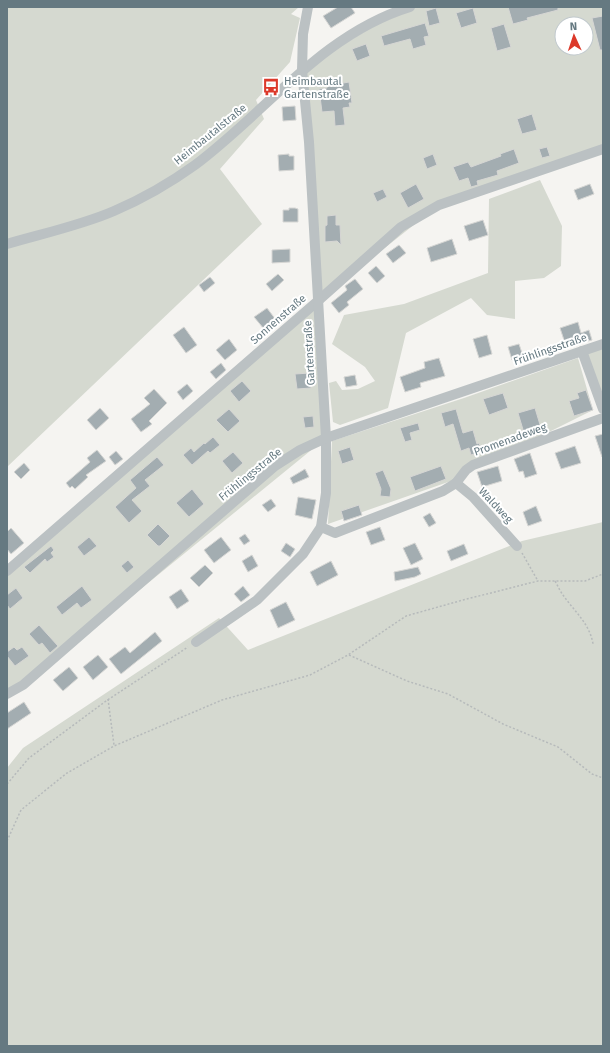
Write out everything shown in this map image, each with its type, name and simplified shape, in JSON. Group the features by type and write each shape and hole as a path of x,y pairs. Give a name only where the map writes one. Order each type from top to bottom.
{"street":[{"name":"Gartenstraße","path":"196,642 257,600 303,554 321,527 326,493 326,438 309,142 302,70 303,34 308,7"},
{"name":"Heimbautalstraße","path":"7,244 113,212 159,188 195,165 232,134 302,70 371,23 410,7"},
{"name":"Sonnenstraße","path":"7,571 401,227 439,205 603,149"},
{"name":"Frühlingsstraße","path":"7,694 23,685 275,466 300,450 326,438 603,344"},
{"path":"582,351 603,409"},
{"name":"Promenadeweg","path":"321,527 335,533 443,491 456,484 466,470 473,465 603,418"},
{"name":"Waldweg","path":"456,484 473,497 517,546"}],"path":[{"path":"517,546 538,581"},
{"path":"7,841 21,810 67,773 114,746 222,700 310,675 348,655 406,616 538,581 585,580 603,574"},
{"path":"555,581 586,625 592,636 593,644"},
{"path":"7,784 29,758 108,699 196,642"},
{"path":"348,655 407,681 448,694 503,724 558,746 592,774 603,778"},
{"path":"108,699 114,746"}],"shaded area":[{"path":"7,7 299,7 291,14 300,18 290,62 256,100 264,119 220,169 262,224 7,467"},
{"path":"418,7 603,7 603,149 439,205 319,300 302,70 393,14"},
{"path":"540,180 562,226 561,266 544,278 515,281 515,319 487,315 471,298 406,333 388,408 340,425 333,422 329,383 336,381 342,390 358,389 375,381 365,367 332,344 344,315 404,304 488,273 489,199"},
{"path":"319,300 326,438 23,685 7,691 7,571"},
{"path":"603,344 603,409 582,351"},
{"path":"578,358 593,410 451,481 328,524 332,441 464,398"},
{"path":"603,522 603,1046 7,1046 7,768 23,748 219,618 248,650 522,541"}],"building":[{"path":"338,7 351,7 355,13 331,28 323,16"},
{"path":"508,7 558,7 558,10 527,18 528,20 513,24"},
{"path":"436,8 440,23 429,26 426,11"},
{"path":"473,8 477,23 461,28 456,13"},
{"path":"603,16 603,50 600,50 594,26 594,18"},
{"path":"425,23 429,36 424,37 426,45 413,49 410,39 384,46 381,36"},
{"path":"504,24 511,47 497,51 491,28"},
{"path":"366,44 370,56 357,61 352,49"},
{"path":"349,82 352,103 349,103 350,107 343,108 345,125 335,126 334,111 322,112 319,89"},
{"path":"295,106 296,120 283,121 282,107"},
{"path":"532,114 537,130 522,134 517,119"},
{"path":"547,147 550,156 542,158 539,149"},
{"path":"514,149 519,163 497,171 498,175 477,181 478,185 471,187 468,178 459,181 453,167 468,162 471,167 501,156 500,154"},
{"path":"289,154 289,156 294,156 294,170 279,171 278,155"},
{"path":"433,154 437,165 427,169 423,158"},
{"path":"416,184 424,199 408,208 400,193"},
{"path":"590,184 594,194 578,200 574,190"},
{"path":"383,189 387,197 377,202 373,193"},
{"path":"289,208 298,209 298,222 283,222 283,210 289,210"},
{"path":"336,215 336,225 340,225 341,245 337,241 325,242 325,226 327,225 327,216"},
{"path":"483,220 488,235 469,241 464,226"},
{"path":"452,239 457,254 431,262 427,248"},
{"path":"399,245 406,253 393,263 386,254"},
{"path":"290,249 290,262 272,263 272,250"},
{"path":"376,266 385,276 377,283 368,273"},
{"path":"278,274 284,280 272,291 266,284"},
{"path":"210,277 215,283 204,292 199,285"},
{"path":"355,279 363,289 347,302 349,305 339,313 331,303 347,290 345,286"},
{"path":"267,308 276,320 264,329 254,317"},
{"path":"578,322 581,333 589,330 592,340 584,342 582,337 565,343 560,328"},
{"path":"184,327 197,345 186,353 173,335"},
{"path":"487,335 492,354 479,358 473,339"},
{"path":"229,339 237,350 225,360 216,350"},
{"path":"519,344 523,356 512,360 508,347"},
{"path":"439,358 445,376 420,383 421,387 405,392 400,377 425,368 424,362"},
{"path":"221,363 226,370 216,379 210,372"},
{"path":"310,373 311,388 297,389 295,374"},
{"path":"355,375 357,385 346,387 344,377"},
{"path":"242,381 251,391 239,402 230,391"},
{"path":"187,384 193,391 183,400 177,392"},
{"path":"154,389 167,403 149,421 152,424 141,432 131,419 150,404 144,398"},
{"path":"586,390 593,410 574,416 569,401 579,398 577,393"},
{"path":"503,393 508,408 489,415 483,399"},
{"path":"100,408 109,418 96,430 87,420"},
{"path":"535,408 541,428 524,433 518,413"},
{"path":"229,409 240,421 228,432 216,420"},
{"path":"456,409 463,433 473,430 477,444 479,443 482,452 471,455 469,448 461,451 453,424 445,427 441,413"},
{"path":"313,416 314,427 305,428 303,417"},
{"path":"418,423 420,430 410,433 412,440 405,442 400,428"},
{"path":"603,434 603,457 602,457 595,436"},
{"path":"213,437 220,445 210,453 208,451 192,465 183,455 191,448 194,452"},
{"path":"575,446 581,463 561,469 555,453"},
{"path":"350,447 354,460 342,464 338,451"},
{"path":"97,450 106,461 86,475 88,477 75,489 72,486 70,488 66,483 90,462 87,458"},
{"path":"116,451 123,459 115,465 109,457"},
{"path":"233,452 243,463 232,473 222,461"},
{"path":"530,453 537,474 525,478 523,471 519,472 514,459"},
{"path":"157,457 164,465 145,480 150,486 132,500 142,511 129,523 115,507 136,488 130,480"},
{"path":"24,463 30,470 21,479 14,472"},
{"path":"441,466 446,479 415,491 410,477"},
{"path":"498,466 502,481 482,487 477,472"},
{"path":"305,469 309,477 293,484 290,478"},
{"path":"383,470 391,489 390,497 380,496 381,489 375,473"},
{"path":"192,489 204,504 189,517 176,503"},
{"path":"298,497 316,500 312,519 295,515"},
{"path":"271,499 276,506 268,512 262,505"},
{"path":"359,505 362,515 344,521 341,511"},
{"path":"536,506 542,521 528,526 523,512"},
{"path":"430,513 436,523 429,527 423,517"},
{"path":"158,524 170,536 160,546 158,546 147,535"},
{"path":"380,527 385,540 371,545 366,532"},
{"path":"11,528 24,543 11,554 7,549 7,532"},
{"path":"245,534 250,541 244,545 239,538"},
{"path":"89,537 97,546 84,556 77,547"},
{"path":"221,537 231,550 214,563 204,550"},
{"path":"286,543 295,549 290,557 281,551"},
{"path":"415,543 423,559 411,565 403,548"},
{"path":"464,544 468,554 451,561 447,551"},
{"path":"51,546 54,550 51,553 54,557 47,562 45,559 30,573 24,567"},
{"path":"252,555 258,566 248,572 242,561"},
{"path":"128,560 134,567 127,573 121,566"},
{"path":"331,561 338,575 317,586 310,572"},
{"path":"205,565 213,573 199,587 190,578"},
{"path":"418,567 421,574 415,577 395,581 394,572"},
{"path":"82,586 92,600 81,608 77,603 62,615 56,607"},
{"path":"243,586 250,595 241,602 234,594"},
{"path":"16,588 23,598 10,609 7,605 7,595"},
{"path":"181,589 189,601 177,609 169,597"},
{"path":"286,602 295,620 278,628 270,610"},
{"path":"39,625 58,646 50,653 42,643 39,645 29,634"},
{"path":"155,632 162,641 121,674 109,659 125,647 130,653"},
{"path":"14,647 17,650 22,647 29,656 15,666 7,656 7,652"},
{"path":"98,655 108,667 93,680 83,667"},
{"path":"69,667 78,678 63,691 53,680"},
{"path":"24,702 31,713 7,729 7,713"}],"place":[{"name":"Heimbautal Gartenstraße","path":"271,87"}]}
